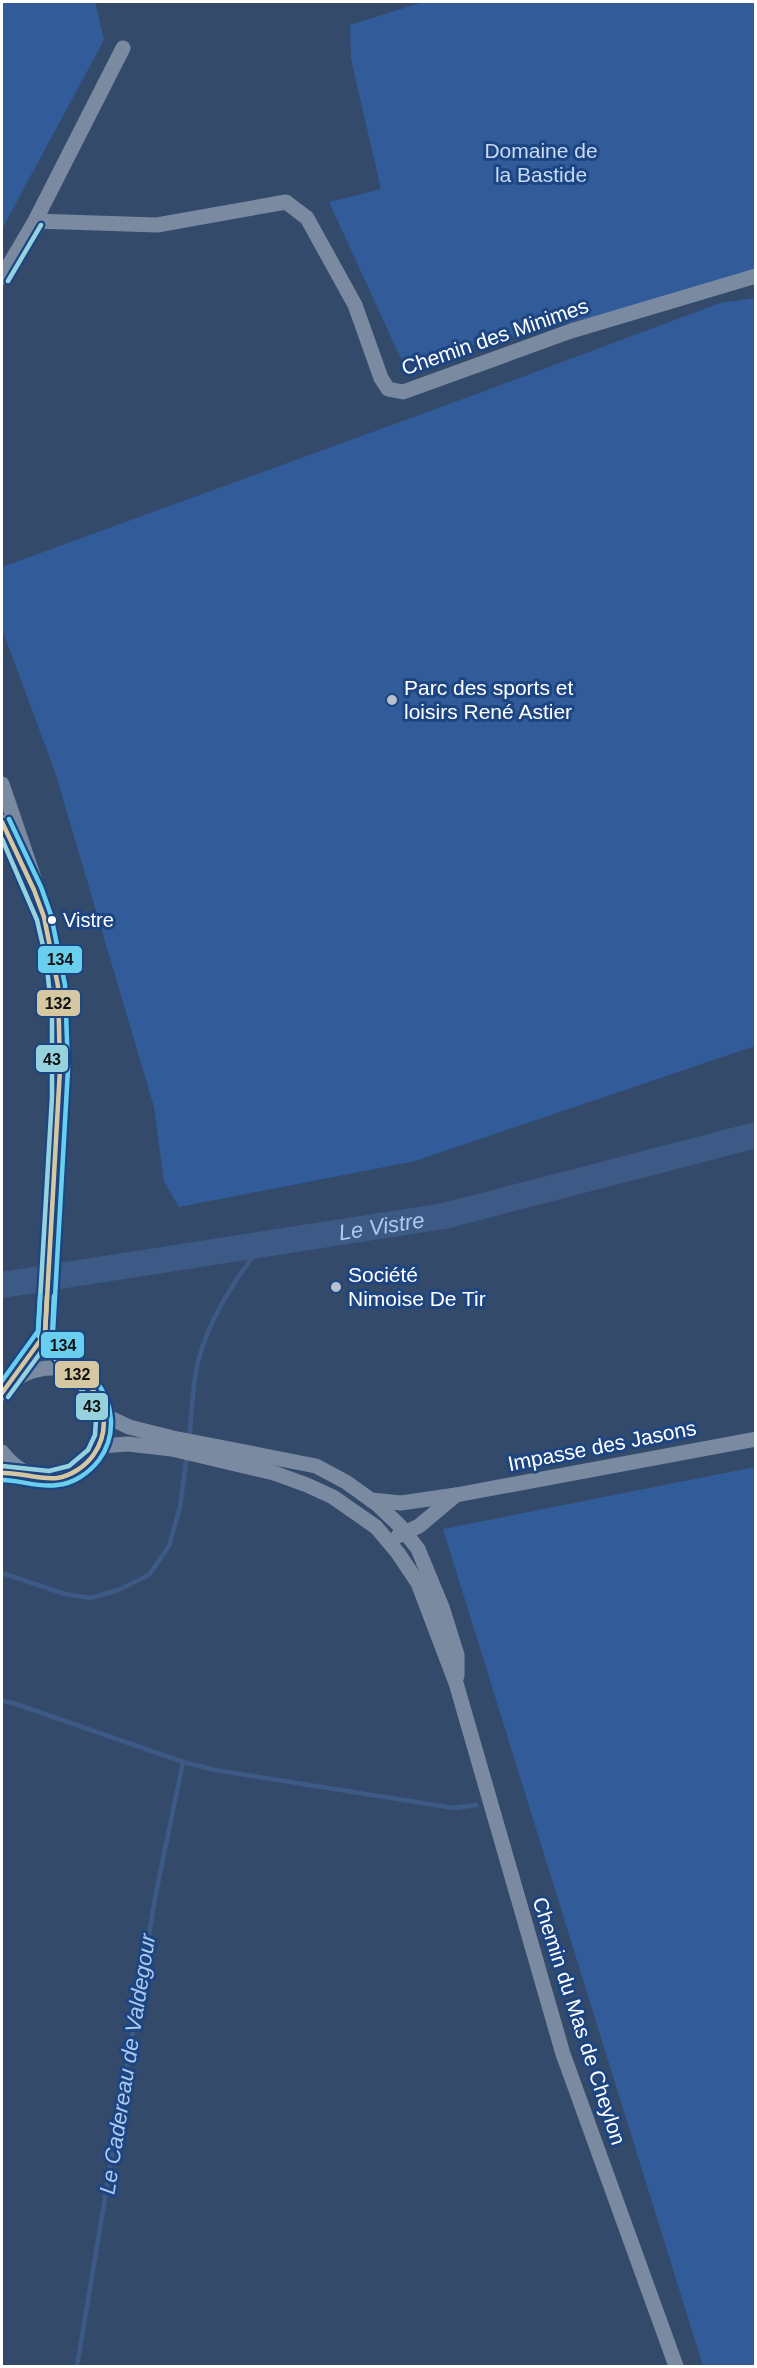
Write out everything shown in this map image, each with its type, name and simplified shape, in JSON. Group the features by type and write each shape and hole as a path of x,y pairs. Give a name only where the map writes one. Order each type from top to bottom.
{"street":[{"path":"2,277 35,221 123,48"},
{"name":"Chemin des Minimes","path":"35,221 157,225 286,202 307,219 355,305 381,378 388,389 402,392 571,332 756,276"},
{"path":"2,784 33,875 48,930 56,974 61,1029 60,1095 45,1335 5,1389"},
{"path":"2,822 42,911"},
{"path":"45,1335 75,1374"},
{"path":"2,1452 10,1463 23,1472 40,1478 58,1478 75,1472 89,1461 99,1446 104,1431 104,1415 99,1398 89,1384 75,1374 58,1368 40,1368 22,1374 5,1389"},
{"name":"Chemin du Mas de Cheylon","path":"104,1415 172,1444 316,1466 371,1500 405,1533 418,1550 442,1607 457,1654 456,1683"},
{"name":"Impasse des Jasons","path":"371,1500 401,1503 756,1439"},
{"name":"Chemin du Mas de Cheylon","path":"99,1446 172,1444"},
{"name":"Chemin du Mas de Cheylon","path":"203,1450 294,1480 333,1497 376,1527 398,1553 418,1583 456,1683 563,2054 676,2367"},
{"path":"2,1473 23,1472"},
{"path":"294,1480 308,1479 326,1485 365,1507 396,1537 419,1526 456,1494"}],"green space":[{"path":"2,2 95,2 104,40 2,229"},
{"name":"Domaine de la Bastide","path":"423,2 755,2 755,280 402,361 329,202 381,189 351,59 350,25"},
{"name":"Parc des sports et loisirs René Astier","path":"755,298 755,1046 415,1161 179,1207 164,1182 154,1107 55,772 2,629 2,567 720,303"},
{"path":"755,1467 755,2366 703,2366 443,1529"}],"waterway":[{"name":"Le Vistre","path":"2,1285 444,1216 756,1135"},
{"path":"189,1440 195,1375 207,1333 241,1272 262,1245"},
{"path":"2,1573 65,1594 91,1598 118,1590 149,1575 169,1546 180,1507 187,1454"},
{"path":"2,1701 183,1762 215,1770 454,1808 476,1805"},
{"name":"Le Cadereau de Valdegour","path":"77,2366 156,1893 183,1762"}],"transit line":[{"name":"43","path":"8,281 41,225"},
{"name":"134","path":"2,1480 50,1486 63,1484 80,1477 99,1460 105,1450 111,1430 109,1409 101,1389 93,1378 78,1365 53,1332 68,1069 65,985 51,915 41,887 9,819"},
{"name":"132","path":"2,822 44,917 58,986 60,1069 45,1334 73,1371 88,1384 95,1394 104,1419 99,1446 87,1463 73,1473 57,1478 2,1473"},
{"name":"43","path":"2,839 37,920 46,959 52,1014 52,1097 38,1335 64,1371 89,1398 96,1420 95,1435 88,1450 69,1466 49,1471 2,1466"},
{"name":"134","path":"2,1381 38,1331 40,1296"},
{"name":"132","path":"2,1393 45,1334 47,1296"},
{"name":"43","path":"8,1397 52,1337 54,1296"}],"place":[{"name":"Parc des sports et loisirs René Astier","path":"392,700"},
{"name":"Vistre","path":"52,920"},
{"name":"Société Nimoise De Tir","path":"336,1287"}]}
